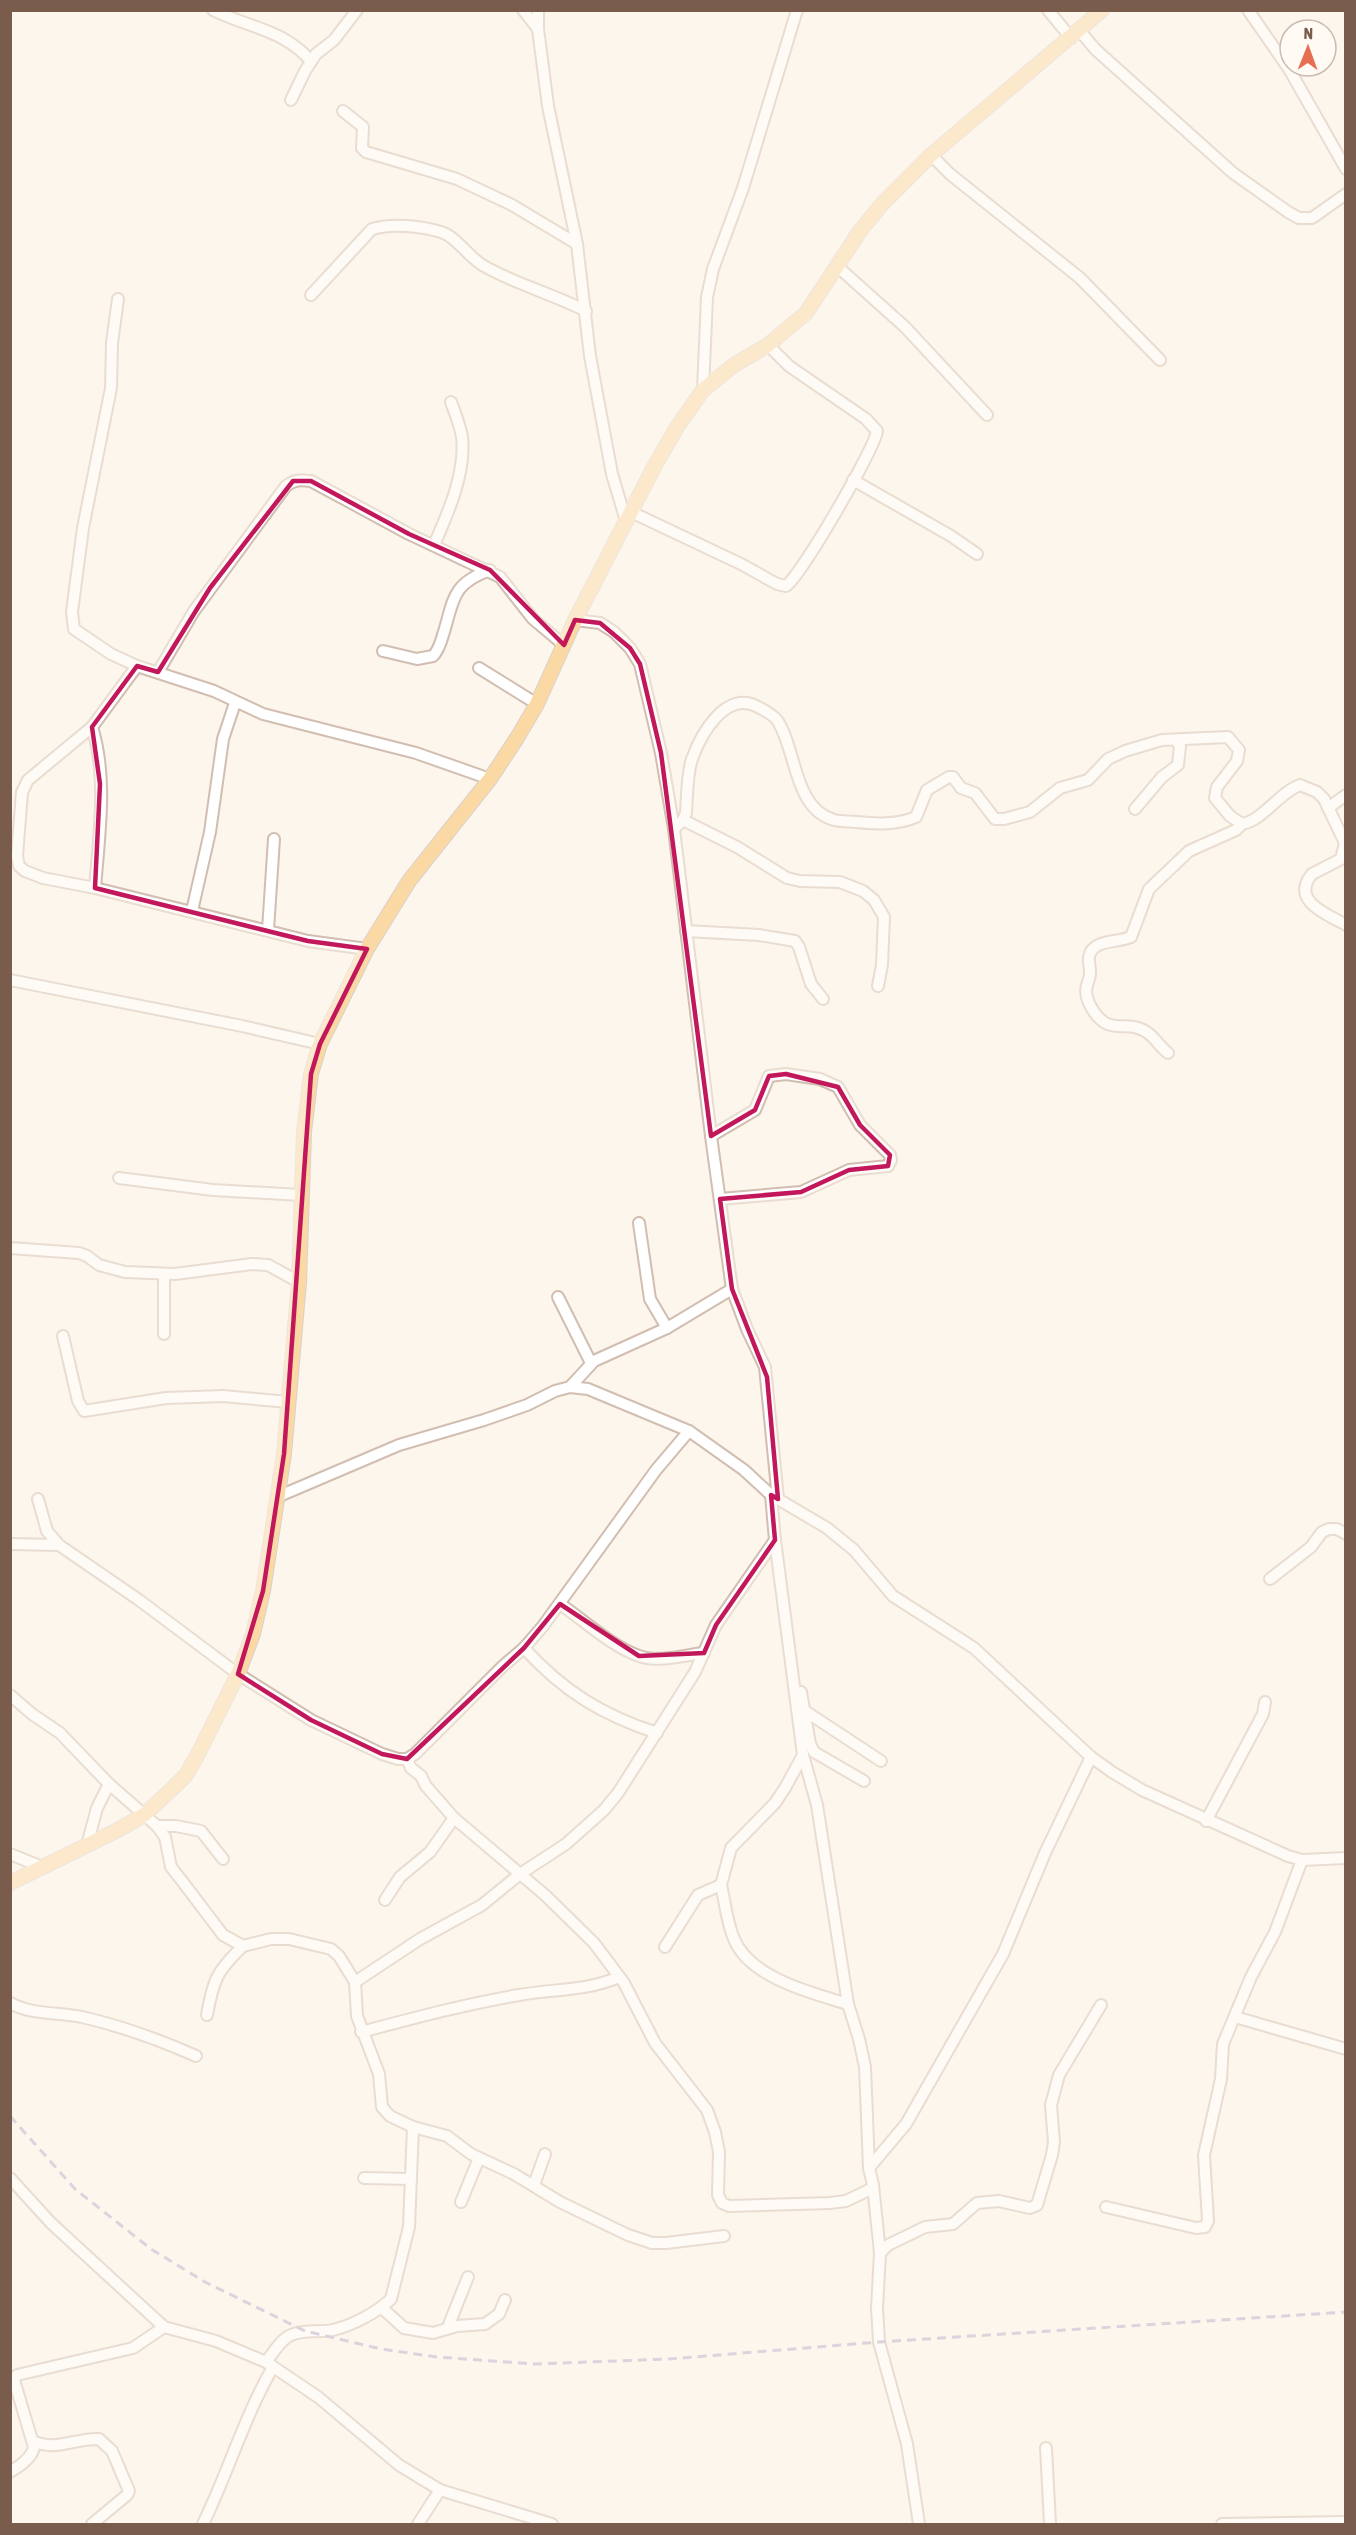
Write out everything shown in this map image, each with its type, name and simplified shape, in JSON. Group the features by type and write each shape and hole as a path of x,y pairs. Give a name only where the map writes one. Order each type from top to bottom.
{"main road":[{"path":"10,1882 144,1815 186,1775 238,1674 253,1634 263,1591 277,1497 299,1282 304,1132 311,1074 320,1044 367,949 410,881 490,779 537,704 575,620 629,516 677,427 703,390 734,365 768,345 806,313 860,231 882,204 931,155 1102,10"}],"street":[{"path":"213,10 282,36 298,46 311,61"},
{"path":"291,100 311,61 346,26 357,10"},
{"path":"523,10 538,29"},
{"path":"538,10 538,29 549,106 577,244 590,356 612,474 629,516 741,564 777,584 786,586 811,554 876,436 874,426 789,366 768,345"},
{"path":"703,390 707,297 797,10"},
{"path":"1048,10 1095,49 1233,173 1288,212 1299,218 1312,218 1346,194"},
{"path":"1248,10 1289,69 1346,169"},
{"path":"343,111 363,127 362,148 366,152 457,178 512,205 577,244"},
{"path":"931,155 950,174 1080,278 1160,360"},
{"path":"311,295 372,229 382,226 402,226 443,232 484,267 586,311"},
{"path":"838,267 905,327 987,415"},
{"path":"118,299 112,343 111,388 83,528 72,621 74,629 82,636 137,666 214,691 263,714 416,753 490,779"},
{"path":"434,545 453,495 462,449 459,424 451,402"},
{"path":"853,480 951,536 977,554"},
{"path":"158,672 210,588 266,512 293,481 311,481 400,530 489,570 509,586 533,619 564,645"},
{"path":"383,651 417,659 433,656 452,604 462,584 470,577 489,570"},
{"path":"575,620 600,623 614,632 630,648 640,664 661,753 674,829 732,1289 747,1329 765,1366 775,1497 775,1540 803,1755 817,1805 848,2004 860,2039 865,2067 869,2168 880,2253 879,2342 907,2444 919,2524"},
{"path":"137,666 92,727 28,780 22,792 17,856 20,866 25,871 44,878 192,911 308,941 367,949"},
{"path":"479,668 537,704"},
{"path":"192,911 210,832 223,740 235,702"},
{"path":"674,829 686,813 690,762 699,742 717,715 744,702 764,710 776,719 805,793 819,812 835,821 875,824 916,818 927,790 949,777 953,777 961,788 975,793 995,819 1023,814 1046,801 1060,788 1088,780 1104,763 1120,754 1161,740 1224,736 1232,740 1239,750 1237,761 1217,787 1214,796 1222,809 1242,824"},
{"path":"92,727 100,760 99,843 95,888"},
{"path":"1135,809 1162,777 1178,765 1180,747 1176,740"},
{"path":"1168,1053 1148,1033 1136,1028 1107,1024 1096,1017 1086,990 1091,969 1088,960 1094,946 1131,937 1149,889 1189,851 1236,830 1300,785 1317,792 1324,799 1344,838 1344,852 1341,860 1312,874 1306,885 1307,894 1312,906 1346,925"},
{"path":"1328,808 1346,795"},
{"path":"683,820 737,847 787,878 800,881 840,882 863,891 874,900 884,916 882,965 878,986"},
{"path":"268,930 274,838"},
{"path":"686,931 795,941 811,984 823,999"},
{"path":"10,980 242,1026 320,1044"},
{"path":"711,1136 755,1110 769,1076 786,1074 820,1079 838,1087 860,1125 890,1155 891,1160 888,1166 849,1170 801,1192 720,1199"},
{"path":"119,1178 213,1190 301,1195"},
{"path":"639,1223 650,1299 667,1328"},
{"path":"10,1248 67,1251 87,1256 99,1265 125,1272 164,1274 252,1264 268,1266 299,1282"},
{"path":"164,1274 164,1334"},
{"path":"570,1387 591,1364 626,1345 667,1328 732,1289"},
{"path":"558,1297 591,1364"},
{"path":"63,1336 78,1401 84,1411 143,1400 176,1398 222,1396 288,1402"},
{"path":"277,1497 399,1444 484,1420 526,1405 555,1391 570,1387 588,1389 689,1431 744,1470 775,1497 827,1528 854,1551 893,1596 974,1648 1091,1757 1142,1790 1206,1821 1288,1856 1302,1860 1346,1858"},
{"path":"38,1499 47,1531 59,1545 147,1606 238,1674 311,1720 382,1754 407,1759 415,1755 503,1666 524,1648 560,1604 656,1470 689,1431"},
{"path":"1270,1579 1311,1547 1322,1532 1337,1529 1346,1534"},
{"path":"355,1982 420,1939 482,1905 520,1874 566,1844 604,1810 618,1793 657,1733 704,1653 716,1625 775,1540"},
{"path":"10,1544 59,1545"},
{"path":"560,1604 610,1640 639,1656 653,1658 704,1653"},
{"path":"524,1648 544,1670 584,1702 657,1733"},
{"path":"793,1683 798,1687 805,1711 810,1744 814,1752 864,1781"},
{"path":"10,1695 60,1734 109,1784 157,1826 165,1837 171,1867 223,1935 243,1946"},
{"path":"1206,1821 1263,1714 1265,1702"},
{"path":"805,1711 881,1761"},
{"path":"803,1755 775,1803 731,1848 721,1885 734,1940 746,1956 769,1974 789,1985 848,2004"},
{"path":"869,2168 906,2124 1003,1953 1045,1853 1091,1757"},
{"path":"407,1759 411,1768 421,1776 426,1786 454,1818 545,1895 594,1943 619,1977 635,2003 654,2043 706,2110 715,2132 719,2152 718,2195 722,2204 736,2206 830,2203 846,2201 873,2188"},
{"path":"87,1845 97,1808 109,1784"},
{"path":"385,1900 399,1877 430,1851 454,1818"},
{"path":"157,1826 176,1826 201,1831 223,1859"},
{"path":"10,1854 42,1868"},
{"path":"1106,2207 1196,2228 1205,2227 1208,2221 1205,2194 1206,2142 1221,2079 1223,2044 1251,1977 1275,1932 1302,1860"},
{"path":"665,1947 698,1895 721,1885"},
{"path":"207,2015 212,1988 222,1967 243,1946 271,1939 289,1939 332,1949 355,1982 357,2016 361,2032 379,2074 383,2111 413,2127 447,2136 479,2158 534,2185 560,2202 628,2235 652,2243 687,2242 724,2236"},
{"path":"361,2032 471,2004 522,1994 582,1989 619,1977"},
{"path":"10,2003 22,2009 74,2016 142,2034 196,2056"},
{"path":"880,2253 888,2245 925,2227 953,2224 977,2203 999,2201 1029,2208 1037,2205 1052,2156 1054,2142 1051,2104 1055,2087 1059,2075 1101,2005"},
{"path":"1235,2017 1346,2049"},
{"path":"203,2524 241,2436 255,2397 270,2364 285,2339 305,2331 333,2330 382,2308 391,2299 409,2227 413,2127"},
{"path":"534,2185 545,2154"},
{"path":"461,2202 479,2158"},
{"path":"10,2178 51,2223 164,2327 216,2341 270,2364 318,2397 399,2465 440,2490 552,2524"},
{"path":"364,2178 411,2179"},
{"path":"448,2327 468,2277"},
{"path":"382,2308 398,2325 409,2330 433,2333 448,2327 485,2324 499,2314 505,2301"},
{"path":"10,2472 26,2461 33,2452 33,2441 12,2374 133,2348 164,2327"},
{"path":"33,2441 54,2447 99,2439 112,2451 129,2491 92,2524"},
{"path":"1046,2448 1050,2524"},
{"path":"418,2524 440,2490"},
{"path":"1222,2524 1346,2522"}],"highlighted area":[{"path":"293,481 311,481 409,534 490,570 564,645 575,620 600,623 630,648 640,664 661,753 711,1136 755,1110 769,1076 786,1074 838,1087 860,1125 890,1155 888,1166 849,1170 801,1192 720,1199 732,1289 767,1377 778,1499 771,1495 775,1540 716,1625 704,1653 639,1656 560,1604 524,1648 407,1759 382,1754 311,1720 238,1674 263,1591 284,1454 311,1074 320,1044 367,949 308,941 95,888 100,784 92,727 137,666 158,672 210,588"}],"railway":[{"path":"10,2116 75,2189 151,2249 205,2282 305,2331 381,2349 437,2357 535,2364 669,2359 879,2342 1346,2312"}]}
